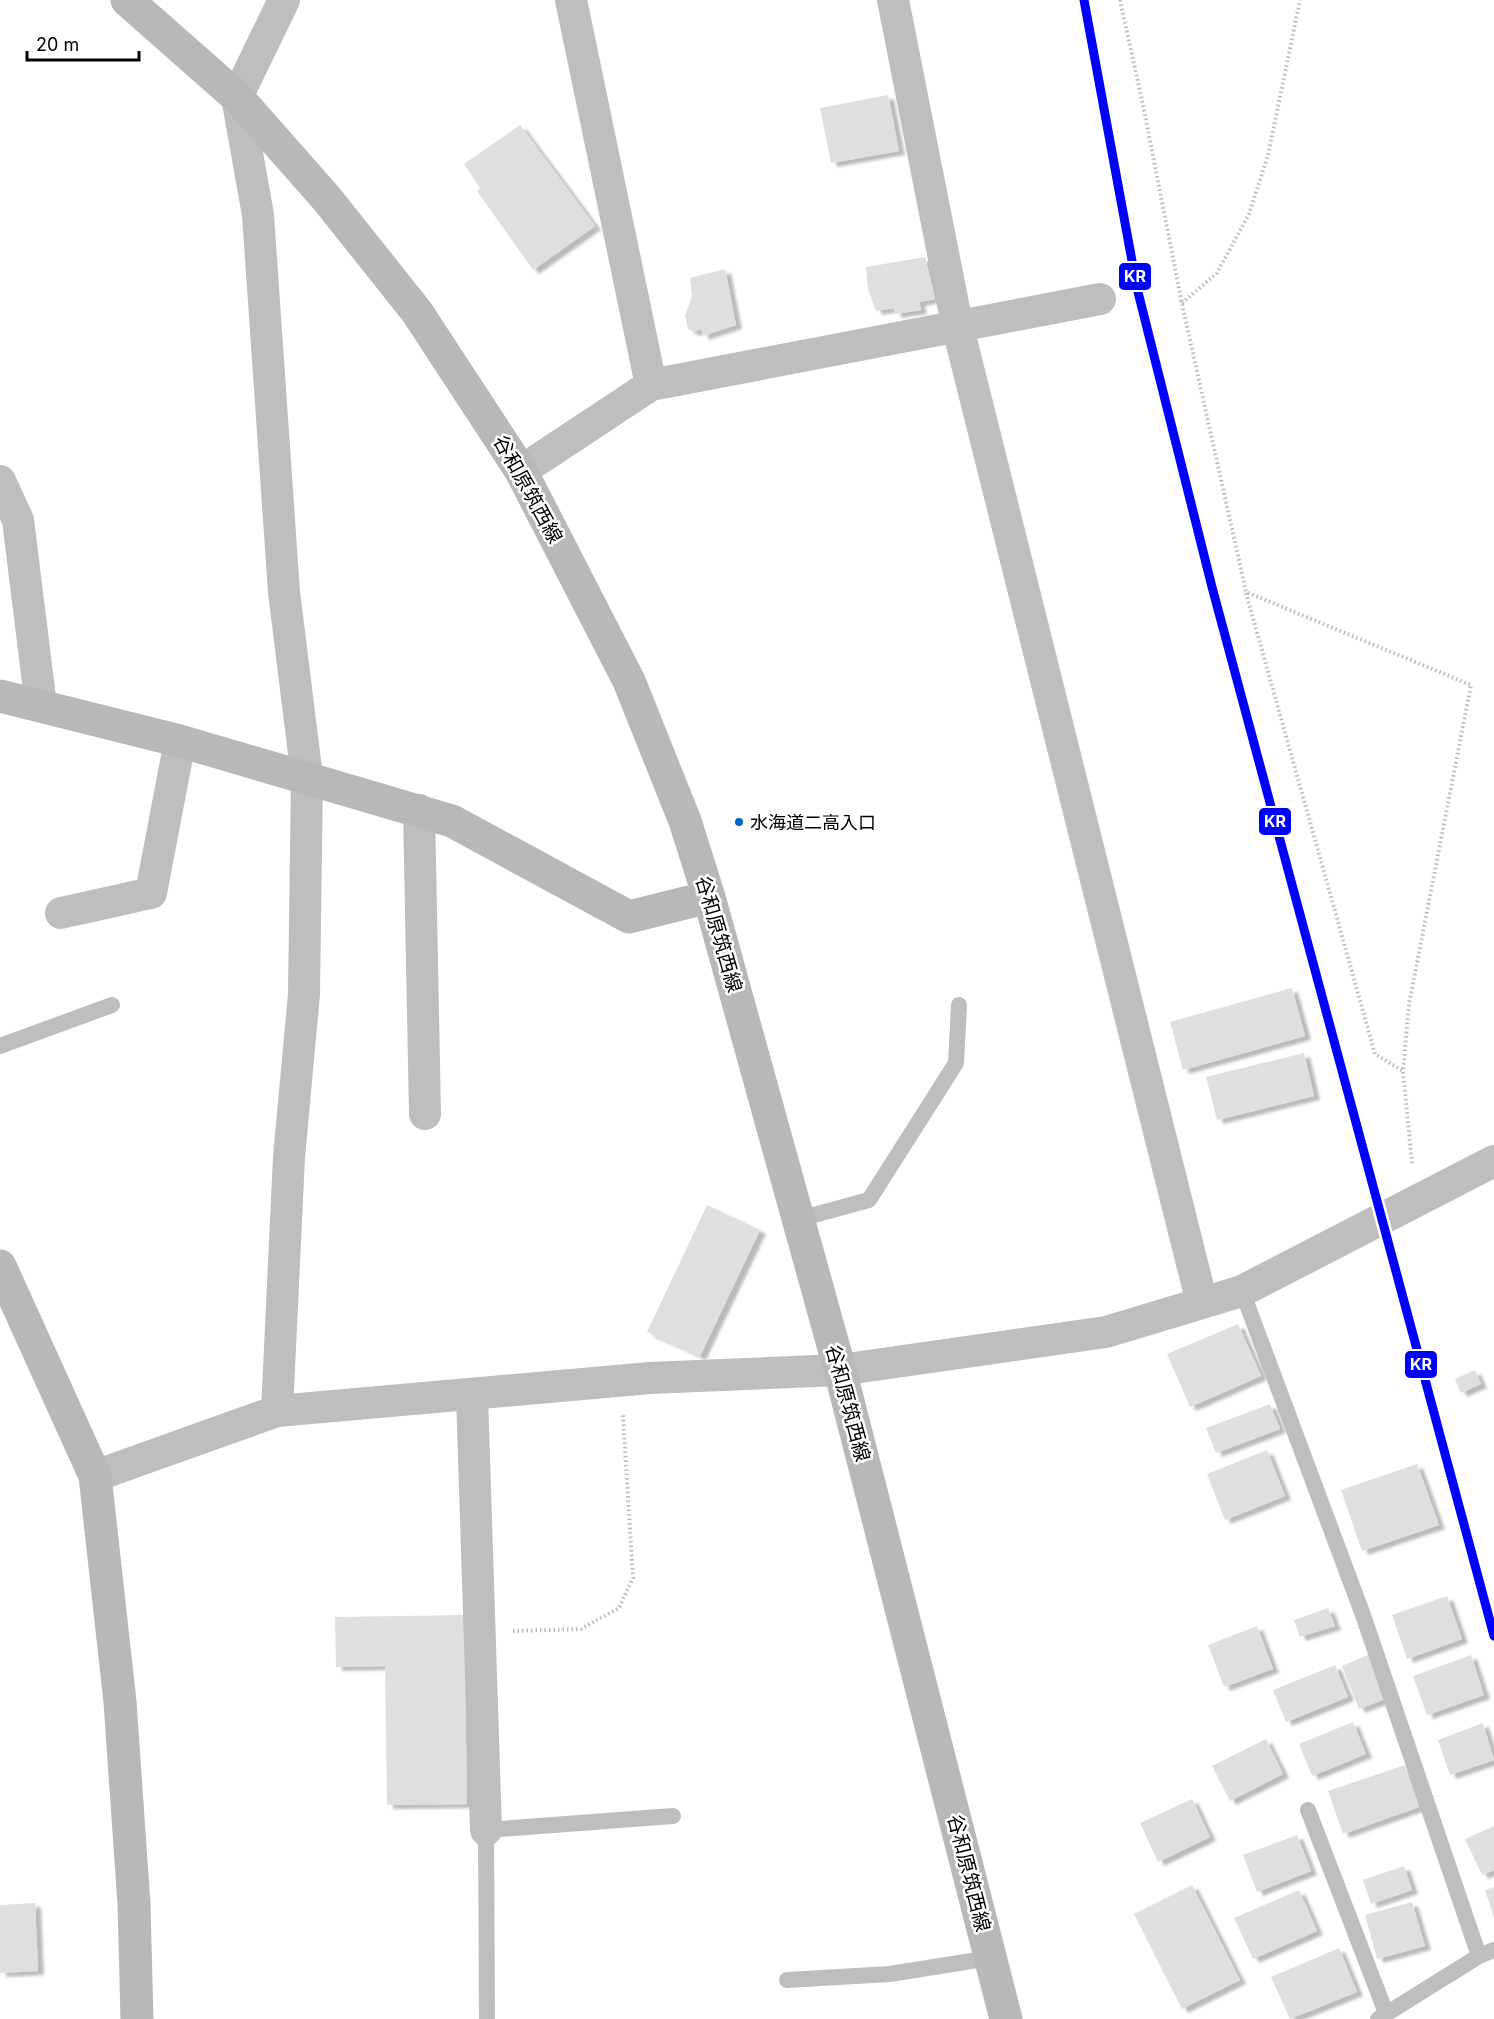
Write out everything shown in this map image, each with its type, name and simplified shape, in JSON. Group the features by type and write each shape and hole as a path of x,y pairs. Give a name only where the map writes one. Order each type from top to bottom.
{"main road":[{"name":"谷和原筑西線","path":"127,0 237,96 327,199 417,312 521,471 629,681 685,821 710,897 840,1370 1006,2019"},
{"path":"0,696 180,741 452,821 628,917 710,897"},
{"path":"0,1266 95,1476 120,1701 134,1905 136,2019"}],"street":[{"path":"277,1411 289,1157 304,994 307,777 284,592 258,215 237,96 284,0"},
{"path":"571,0 651,385"},
{"path":"893,0 957,324 1202,1303"},
{"path":"521,471 651,385 957,324 1100,299"},
{"path":"1,486 18,520 41,706"},
{"path":"61,913 151,893 180,741"},
{"path":"419,810 425,1114"},
{"path":"95,1476 277,1411 620,1380 840,1370 1106,1332 1242,1291 1494,1161"},
{"path":"472,1395 482,1632 486,1830"}],"lane":[{"path":"0,1046 112,1005"},
{"path":"800,1219 869,1200 956,1063 959,1005"},
{"path":"1242,1291 1487,1953 1382,2016 1308,1810"},
{"path":"487,2019 486,1830 673,1816"},
{"path":"787,1980 890,1974 990,1958"}],"path":[{"path":"1120,0 1182,304 1246,592 1375,1054 1403,1071"},
{"path":"1182,304 1217,273 1249,214 1268,155 1300,0"},
{"path":"1246,592 1471,685 1409,1004 1403,1071 1416,1200"},
{"path":"482,1632 580,1629 620,1608 633,1578 620,1380"}],"building":[{"path":"888,95 899,151 831,163 820,108"},
{"path":"520,125 595,226 533,270 477,191 480,188 464,164"},
{"path":"925,257 935,299 919,302 921,310 895,314 894,308 876,311 868,289 866,267"},
{"path":"725,269 736,325 703,336 701,329 694,332 688,329 685,316 692,296 690,278"},
{"path":"1292,988 1305,1036 1183,1070 1170,1022"},
{"path":"1304,1053 1314,1096 1217,1120 1206,1077"},
{"path":"707,1205 760,1230 700,1356 647,1332"},
{"path":"1238,1324 1261,1376 1190,1407 1167,1354"},
{"path":"1475,1370 1481,1384 1461,1393 1455,1379"},
{"path":"1270,1404 1280,1429 1216,1453 1206,1428"},
{"path":"1267,1450 1285,1496 1225,1520 1207,1474"},
{"path":"1417,1464 1439,1525 1362,1551 1341,1490"},
{"path":"1447,1596 1462,1639 1407,1659 1392,1615"},
{"path":"1328,1608 1335,1626 1300,1637 1294,1620"},
{"path":"464,1615 467,1804 387,1805 385,1666 336,1667 335,1617"},
{"path":"1257,1626 1273,1669 1224,1687 1208,1645"},
{"path":"1370,1654 1388,1698 1359,1709 1342,1666"},
{"path":"1471,1655 1484,1695 1427,1715 1413,1676"},
{"path":"1335,1665 1348,1697 1286,1722 1273,1690"},
{"path":"1353,1722 1366,1754 1312,1776 1299,1744"},
{"path":"1483,1723 1494,1760 1450,1775 1438,1740"},
{"path":"1266,1739 1283,1774 1230,1801 1212,1766"},
{"path":"1405,1765 1419,1807 1343,1834 1328,1791"},
{"path":"1192,1799 1210,1837 1158,1862 1140,1823"},
{"path":"1494,1826 1494,1870 1482,1875 1465,1839"},
{"path":"1297,1835 1311,1871 1257,1892 1243,1855"},
{"path":"1404,1866 1412,1890 1371,1904 1363,1880"},
{"path":"1192,1885 1240,1980 1182,2009 1134,1914"},
{"path":"1494,1887 1494,1918 1485,1890"},
{"path":"1299,1890 1317,1931 1253,1959 1234,1918"},
{"path":"1412,1902 1425,1946 1377,1959 1365,1915"},
{"path":"35,1903 38,1971 0,1973 0,1905"},
{"path":"1339,1948 1357,1992 1290,2019 1271,1977"}],"transit line":[{"name":"KR","path":"1084,0 1137,288 1212,587 1494,1636"}],"place":[{"name":"水海道二高入口","path":"739,822"}]}
